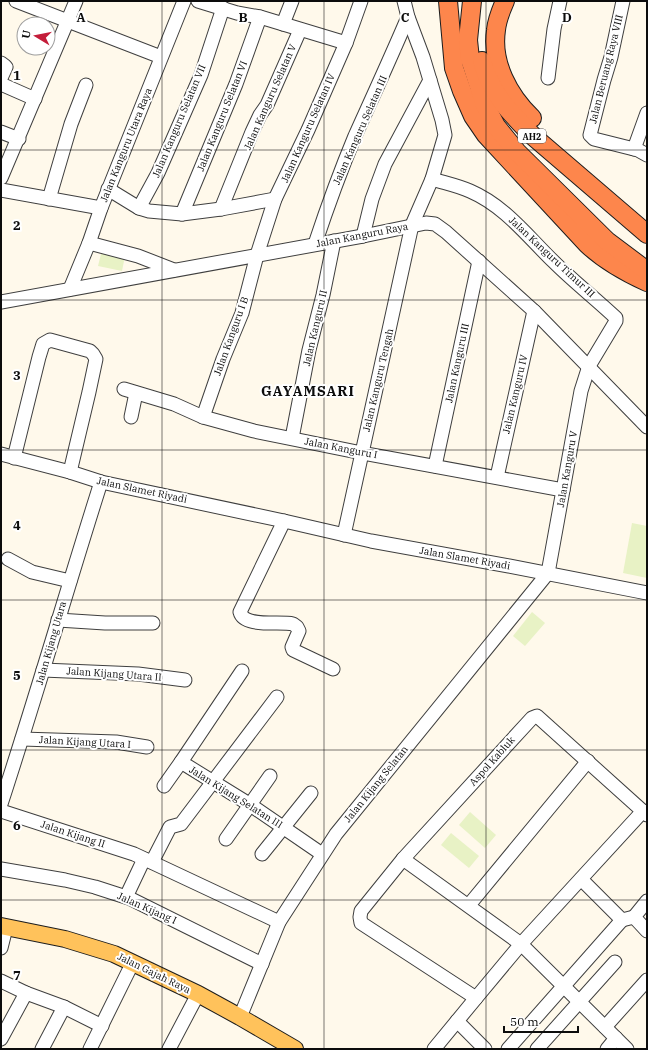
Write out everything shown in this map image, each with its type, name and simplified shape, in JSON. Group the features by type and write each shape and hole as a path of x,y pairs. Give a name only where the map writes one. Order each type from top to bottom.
{"highway":[{"path":"448,1 454,68 473,116 486,135 583,240 602,257 624,271 647,282"},
{"name":"AH2","path":"472,1 468,40 470,59 484,105 496,126 517,152 607,241 647,271"},
{"name":"AH2","path":"483,1 479,28 483,62 489,82 503,105 534,137 647,234"},
{"name":"AH2","path":"505,1 496,31 496,53 503,78 520,107 617,195 647,218"}],"main road":[{"name":"Jalan Gajah Raya","path":"4,927 65,939 114,954 198,994 295,1049"}],"street":[{"path":"1,178 19,139 76,1"},
{"name":"Jalan Kanguru Utara Raya","path":"70,289 89,243 100,208 184,1"},
{"path":"198,1 223,8 238,7 260,17 346,43"},
{"path":"283,24 292,1"},
{"name":"Jalan Kanguru Selatan IV","path":"257,255 276,198 346,43 361,1"},
{"name":"Jalan Kanguru Tengah","path":"344,535 412,225 432,179 445,135 423,56 404,1"},
{"path":"548,78 554,29 560,1"},
{"name":"Jalan Beruang Raya VIII","path":"623,1 611,57 590,131 591,138 634,149"},
{"path":"19,2 161,57"},
{"name":"Jalan Kanguru Selatan VII","path":"138,208 158,173 201,75 223,8"},
{"name":"Jalan Kanguru Selatan III","path":"315,244 334,188 355,136 378,87 408,16"},
{"name":"Jalan Kanguru Selatan VI","path":"182,214 201,165 210,149 225,108 236,84 260,17"},
{"name":"Jalan Kanguru Selatan V","path":"221,209 252,132 267,104 300,30"},
{"path":"1,63 6,68 1,78"},
{"path":"363,236 372,199 385,164 430,80"},
{"path":"1,84 35,99"},
{"path":"49,199 71,124 86,85"},
{"path":"647,113 634,149 647,155"},
{"path":"1,132 19,139"},
{"name":"Jalan Kanguru Timur III","path":"432,179 470,191 491,203 515,222 554,262 616,318 616,323 589,366"},
{"path":"108,189 138,208 149,211 182,214 221,209 276,198"},
{"path":"1,190 100,208"},
{"name":"Jalan Kanguru Raya","path":"1,302 363,236 412,225 426,223 435,224 442,228 534,311 647,427"},
{"name":"Jalan Kanguru II","path":"292,438 309,350 323,295 334,241"},
{"path":"89,243 138,256 174,270"},
{"name":"Jalan Kanguru I B","path":"203,417 223,359 242,313 257,255"},
{"name":"Jalan Kanguru III","path":"435,466 479,261"},
{"name":"Jalan Kanguru IV","path":"497,477 534,311"},
{"path":"14,458 39,357 43,344 50,340 90,351 96,359 70,472"},
{"name":"Jalan Kanguru V","path":"548,573 579,399 589,366"},
{"name":"Jalan Kanguru I","path":"131,417 130,391 174,404 203,417 254,431 563,490"},
{"name":"Jalan Slamet Riyadi","path":"1,454 70,472 101,482 371,541 548,573 647,593"},
{"name":"Jalan Kijang Utara","path":"1,804 101,482"},
{"path":"284,521 240,612 240,615 244,619 255,622 291,623 297,627 299,631 292,647 293,650 333,669"},
{"path":"8,559 32,572 70,581"},
{"name":"Jalan Kijang Selatan","path":"240,1017 279,922 322,854 336,834 548,573"},
{"path":"58,620 105,623 153,623"},
{"name":"Jalan Kijang Utara II","path":"43,670 138,674 185,680"},
{"name":"Jalan Kijang Selatan III","path":"242,671 181,762 249,804 322,854"},
{"path":"126,897 170,827 181,824 277,697"},
{"name":"Aspol Kabluk","path":"434,1049 521,944 645,813 537,716 532,718 403,859 361,911 361,923 476,998"},
{"name":"Jalan Kijang Utara I","path":"22,739 116,742 147,747"},
{"path":"468,905 588,761"},
{"path":"164,786 181,762"},
{"path":"226,839 270,776"},
{"path":"262,854 311,793"},
{"name":"Jalan Kijang II","path":"1,811 134,854 279,922"},
{"path":"403,859 521,944 627,1049"},
{"name":"Jalan Kijang I","path":"1,869 65,880 95,887 126,897 262,964"},
{"path":"581,879 628,919 647,931"},
{"path":"508,1049 563,986 647,901"},
{"path":"1,948 4,927"},
{"path":"90,1049 133,962"},
{"path":"537,1049 615,962"},
{"path":"605,1026 647,980"},
{"path":"1,981 102,1026"},
{"path":"1,1039 26,993"},
{"path":"169,1049 198,994"},
{"path":"42,1049 64,1008"},
{"path":"457,1021 485,1049"},
{"path":"607,1049 616,1038"}],"green space":[{"path":"102,250 125,256 122,271 98,266"},
{"path":"632,523 647,526 647,578 623,573"},
{"path":"532,612 545,623 525,646 513,636"},
{"path":"470,812 496,835 485,848 459,825"},
{"path":"451,833 479,856 469,868 441,845"}],"district":[{"name":"GAYAMSARI","path":"308,391"}]}
